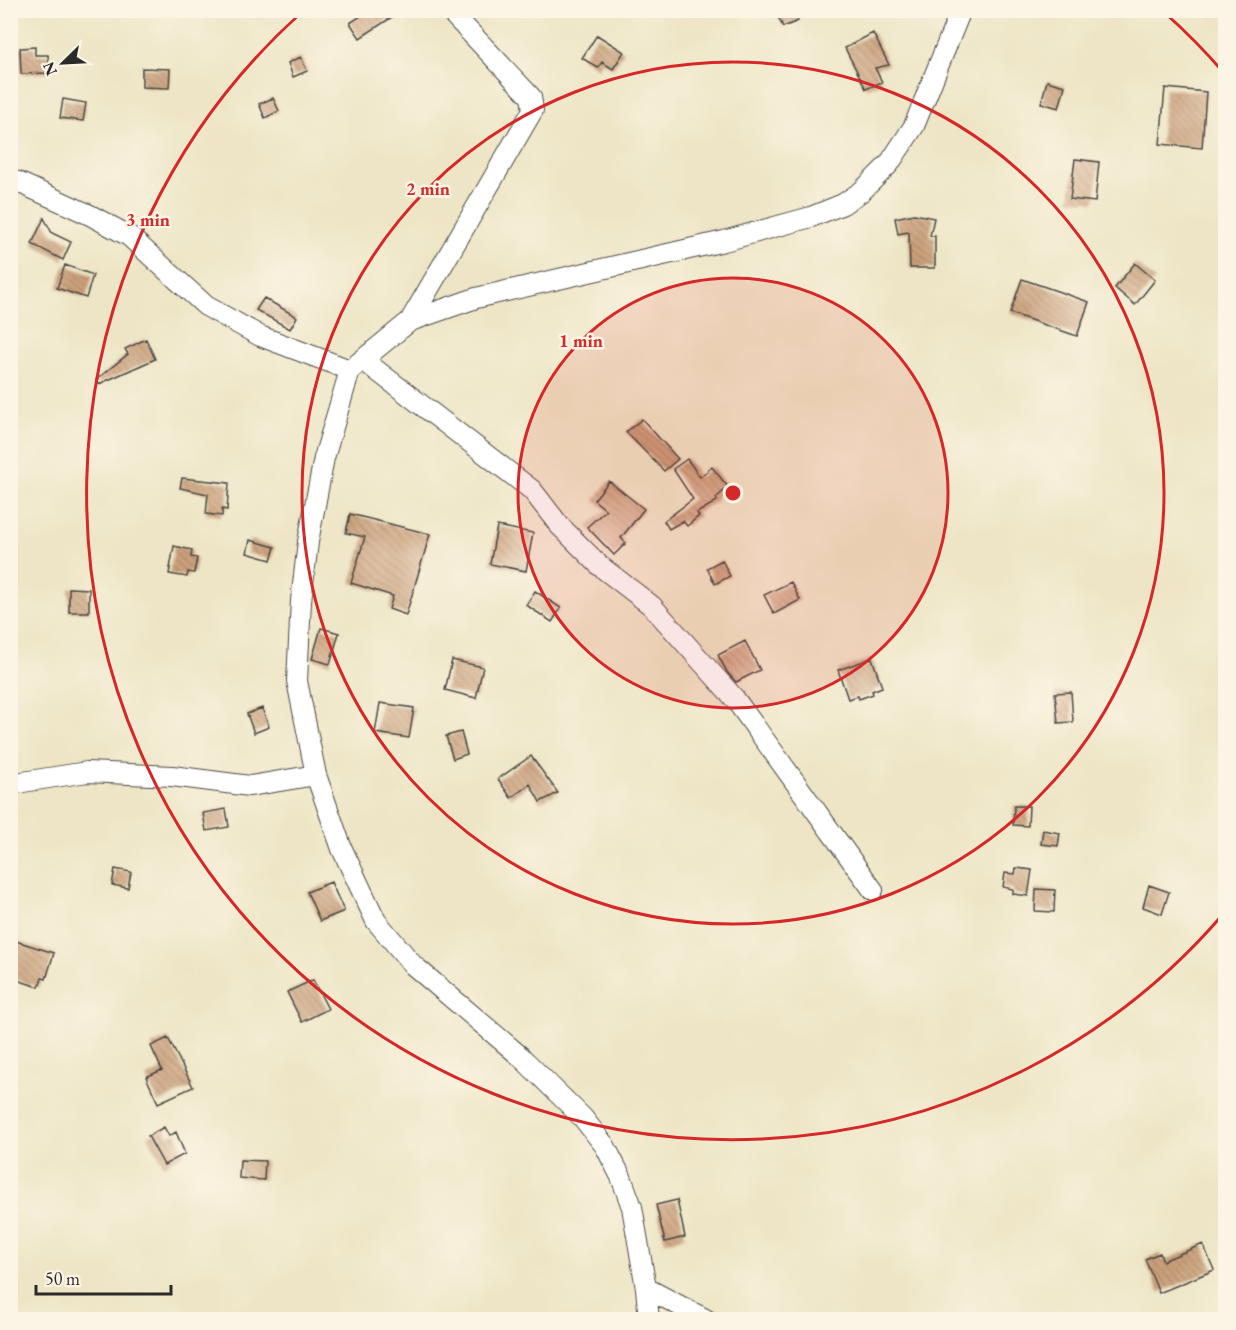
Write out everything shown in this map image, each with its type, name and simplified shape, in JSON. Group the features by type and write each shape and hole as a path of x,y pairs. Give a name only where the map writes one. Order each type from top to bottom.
{"street":[{"path":"449,10 531,97 533,110 410,321 357,365 324,458 308,542 301,602 297,681 316,775 342,849 376,921 413,965 520,1056 583,1118 605,1146 621,1177 632,1208 646,1288 649,1320"},
{"path":"410,321 476,298 724,242 811,217 843,204 862,191 889,164 914,126 961,10"},
{"path":"10,181 18,182 129,236 206,306 251,331 357,365 532,490 559,525 600,566 652,606 735,699 873,890"},
{"path":"10,784 87,772 172,776 250,786 316,775"},
{"path":"646,1288 707,1320"}],"building":[{"path":"370,10 403,10 360,38 350,23"},
{"path":"775,10 793,10 798,21 783,27"},
{"path":"873,33 889,65 875,68 882,82 866,89 845,48"},
{"path":"597,35 624,52 613,69 602,62 598,68 582,58"},
{"path":"35,47 35,55 48,55 49,73 21,74 20,48"},
{"path":"301,57 307,71 293,77 288,63"},
{"path":"142,68 170,69 169,88 142,87"},
{"path":"1047,81 1065,86 1059,108 1041,103"},
{"path":"1165,88 1206,92 1202,148 1160,144"},
{"path":"273,98 279,111 265,118 259,104"},
{"path":"63,99 86,103 83,121 60,118"},
{"path":"1075,159 1099,162 1095,202 1070,199"},
{"path":"914,214 934,218 930,236 935,236 935,268 910,268 909,232 898,234 895,218"},
{"path":"44,218 52,233 71,242 63,260 32,244"},
{"path":"1135,263 1155,280 1135,305 1115,288"},
{"path":"65,265 93,275 86,298 57,288"},
{"path":"1022,279 1089,302 1077,336 1010,313"},
{"path":"264,298 297,317 290,329 256,310"},
{"path":"146,339 155,359 99,384 96,380 128,354 125,349"},
{"path":"642,419 678,459 664,471 626,432"},
{"path":"687,459 700,477 712,467 728,487 716,498 717,501 697,513 699,516 687,526 683,521 669,529 664,521 693,499 673,469"},
{"path":"182,478 229,483 227,510 222,509 222,516 206,514 208,494 180,488"},
{"path":"609,481 644,509 621,538 626,543 614,555 587,527 606,510 594,500"},
{"path":"350,514 430,534 406,615 389,609 393,596 351,583 365,537 346,533"},
{"path":"497,526 533,533 526,571 490,564"},
{"path":"250,540 275,547 271,560 247,553"},
{"path":"174,546 192,550 191,557 197,558 194,573 188,572 187,577 169,574"},
{"path":"722,560 730,576 715,584 707,568"},
{"path":"791,582 800,600 774,614 764,595"},
{"path":"69,588 89,589 89,612 69,612"},
{"path":"535,591 561,608 552,622 526,605"},
{"path":"321,628 339,633 330,664 312,659"},
{"path":"745,641 760,670 736,682 727,672 718,655"},
{"path":"872,658 882,687 872,691 873,694 859,699 858,696 848,699 838,670"},
{"path":"452,660 483,667 476,698 445,690"},
{"path":"1071,692 1073,722 1058,723 1055,693"},
{"path":"380,703 414,708 409,738 375,733"},
{"path":"262,708 269,727 254,733 247,714"},
{"path":"461,732 467,754 453,759 446,736"},
{"path":"531,756 558,793 540,802 530,784 511,798 498,779"},
{"path":"1014,806 1029,806 1028,826 1013,825"},
{"path":"226,809 229,827 206,831 203,813"},
{"path":"1043,830 1060,833 1058,846 1041,844"},
{"path":"1016,868 1032,870 1028,896 1013,894 1013,889 1003,887 1005,873 1015,874"},
{"path":"115,869 131,872 128,888 112,885"},
{"path":"331,882 344,911 320,921 307,892"},
{"path":"1149,885 1169,892 1162,914 1143,907"},
{"path":"1036,889 1055,890 1054,912 1035,911"},
{"path":"16,941 54,953 46,979 42,978 39,987 10,978 10,960"},
{"path":"313,980 328,1009 302,1022 287,992"},
{"path":"168,1038 193,1087 158,1103 146,1077 162,1070 151,1046"},
{"path":"164,1127 169,1136 176,1132 185,1154 164,1165 148,1136"},
{"path":"240,1160 265,1161 264,1180 239,1178"},
{"path":"677,1200 685,1237 665,1242 656,1205"},
{"path":"1203,1244 1214,1270 1159,1293 1145,1259 1160,1253 1163,1261"}]}
